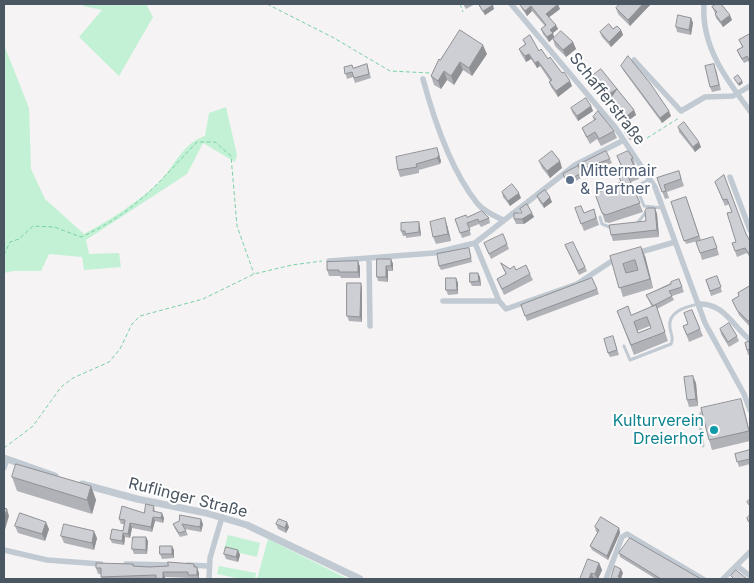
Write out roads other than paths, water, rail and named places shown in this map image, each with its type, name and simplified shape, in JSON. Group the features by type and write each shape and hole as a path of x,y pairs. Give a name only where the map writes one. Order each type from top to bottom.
{"street":[{"name":"Schafferstraße","path":"511,4 624,140 650,179 663,208 712,338 747,406"},
{"path":"704,4 705,25 713,54 750,111"},
{"path":"634,60 681,111 705,97 738,94 750,86"},
{"path":"424,79 444,145 478,204 503,220"},
{"path":"329,261 434,253 475,243 575,165 624,140"},
{"path":"730,177 739,194 750,230"},
{"path":"475,243 498,301 506,309 576,284 617,258 675,242"},
{"path":"370,258 370,326"},
{"path":"443,301 498,301"},
{"path":"698,304 710,305 720,309 750,340"},
{"path":"4,468 5,459 60,477"},
{"name":"Ruflinger Straße","path":"76,482 137,499 222,517 274,537 360,579"},
{"path":"209,579 208,566 222,517"},
{"path":"606,579 622,537 627,534 703,579"},
{"path":"4,550 47,560 105,564"},
{"path":"724,579 750,552"},
{"path":"114,564 208,566"},
{"path":"737,566 750,576"}],"lane":[{"path":"650,179 636,186 644,206 663,208"},
{"path":"630,224 640,222 650,208"},
{"path":"600,217 602,224 611,228 621,226"},
{"path":"624,346 630,360 671,344 673,340 670,324 674,314 682,308 698,304"},
{"path":"703,446 700,424 701,412 710,411"}],"place":[{"name":"Mittermair & Partner","path":"570,180"},
{"name":"Kulturverein Dreierhof","path":"714,430"}]}
